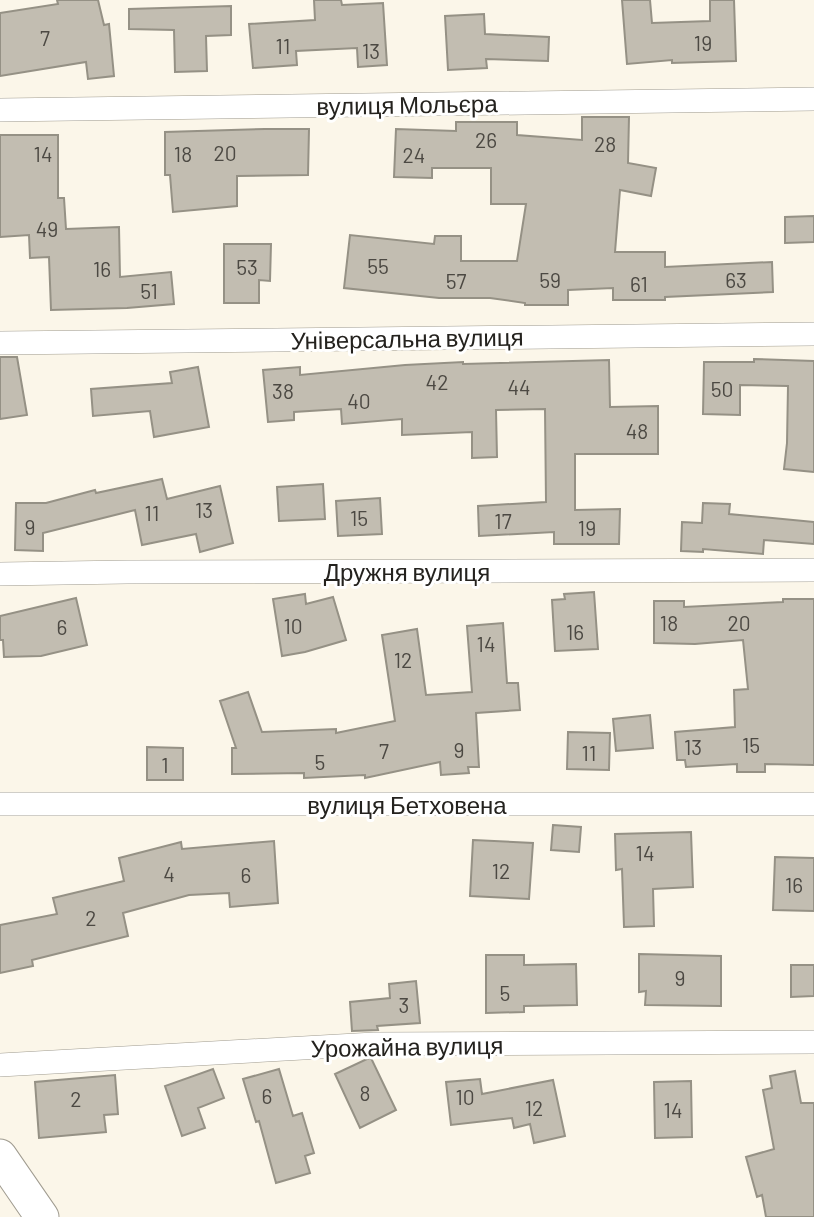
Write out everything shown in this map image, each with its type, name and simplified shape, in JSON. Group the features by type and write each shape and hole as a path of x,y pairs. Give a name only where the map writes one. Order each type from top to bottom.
{"main road":[{"path":"0,1156 42,1217"}],"street":[{"name":"вулиця Мольєра","path":"0,110 814,99"},
{"name":"Універсальна вулиця","path":"0,343 814,334"},
{"name":"Дружня вулиця","path":"0,574 814,570"},
{"name":"вулиця Бетховена","path":"0,804 814,804"},
{"name":"Урожайна вулиця","path":"0,1065 374,1044 814,1042"}],"building":[{"path":"57,0 98,0 104,25 109,24 114,76 88,79 86,62 0,76 0,13 58,4"},
{"path":"314,0 341,0 342,5 383,3 387,65 358,67 357,48 296,51 297,65 253,68 249,24 315,20"},
{"path":"622,0 650,0 652,23 710,21 710,0 734,0 736,61 672,63 672,60 627,64"},
{"path":"231,6 231,35 206,36 207,71 175,72 174,30 129,29 129,9"},
{"path":"484,14 485,34 549,37 548,61 486,59 487,68 448,70 445,16"},
{"path":"582,117 629,117 628,163 656,168 651,196 620,190 615,252 665,252 665,267 772,262 773,292 665,297 665,300 613,300 613,288 568,290 568,305 525,305 490,298 439,298 344,288 350,235 434,244 435,236 461,236 461,261 517,261 526,204 491,204 491,168 432,168 432,178 394,177 396,129 456,131 456,122 517,122 517,135 582,140"},
{"path":"309,129 308,175 237,176 237,206 173,212 170,175 165,175 165,132"},
{"path":"0,135 58,135 58,198 64,198 66,229 119,227 120,277 171,272 174,304 51,310 49,257 30,258 29,235 0,237"},
{"path":"814,216 814,242 785,243 785,217"},
{"path":"224,244 271,244 270,281 259,280 259,303 224,303"},
{"path":"0,357 17,357 27,415 0,419"},
{"path":"754,359 814,361 814,472 784,469 788,386 740,385 740,415 703,414 704,362 754,362"},
{"path":"609,360 610,407 658,406 658,454 575,454 575,510 620,509 619,544 554,544 554,532 479,536 478,506 546,502 545,409 496,410 497,457 472,458 472,432 402,435 402,419 342,424 341,409 294,412 294,420 268,422 263,370 300,367 300,375 463,362"},
{"path":"198,367 209,427 154,437 150,411 93,416 91,389 172,383 170,372"},
{"path":"162,479 167,499 220,486 233,543 200,552 196,534 142,545 135,510 43,533 43,551 15,550 16,503 46,503 95,490 96,493"},
{"path":"323,484 325,519 279,521 277,487"},
{"path":"380,498 382,534 338,536 336,501"},
{"path":"703,503 730,504 729,514 814,522 814,544 764,540 763,554 703,549 703,552 681,551 682,522 702,523"},
{"path":"594,592 598,649 555,651 552,600 565,599 564,594"},
{"path":"305,594 306,604 333,597 346,640 282,656 273,599"},
{"path":"76,598 87,645 41,656 4,657 3,640 0,640 0,616"},
{"path":"783,599 814,599 814,765 765,764 765,772 737,772 737,764 686,767 685,760 677,760 675,732 735,727 734,690 748,689 743,640 695,644 654,643 654,601 684,601 684,607 783,602"},
{"path":"503,623 507,683 518,683 520,710 476,713 479,767 468,767 469,773 441,775 440,762 365,778 365,775 304,778 304,773 232,774 232,748 236,748 220,701 248,692 262,732 336,729 336,733 395,721 382,635 417,629 426,695 472,692 467,626"},
{"path":"650,715 653,748 616,751 613,719"},
{"path":"568,732 610,733 609,770 567,769"},
{"path":"147,747 183,748 183,780 147,780"},
{"path":"553,825 581,827 579,852 551,850"},
{"path":"691,832 693,887 653,889 654,926 624,927 622,869 616,870 615,834"},
{"path":"473,840 533,843 529,899 470,896"},
{"path":"274,841 278,903 230,907 229,893 189,895 123,913 128,936 32,960 33,966 0,973 0,925 57,914 53,898 124,881 119,858 181,842 182,849"},
{"path":"775,857 814,858 814,911 773,910"},
{"path":"639,954 721,956 721,1006 645,1005 646,991 639,992"},
{"path":"486,955 524,955 524,965 576,964 577,1005 524,1006 524,1012 486,1013"},
{"path":"791,965 814,965 814,996 791,997"},
{"path":"416,981 420,1023 352,1031 350,1002 390,998 389,984"},
{"path":"369,1058 396,1110 360,1128 335,1074"},
{"path":"213,1069 224,1098 198,1108 205,1128 182,1136 165,1086"},
{"path":"279,1069 293,1116 302,1113 314,1153 305,1156 310,1173 276,1183 259,1121 256,1122 243,1079"},
{"path":"795,1071 801,1103 814,1103 814,1217 766,1217 762,1195 757,1197 746,1157 774,1149 763,1090 772,1088 770,1076"},
{"path":"115,1075 118,1114 104,1115 106,1132 39,1138 35,1082"},
{"path":"480,1079 482,1094 553,1080 565,1136 534,1143 530,1124 514,1128 512,1118 451,1125 446,1082"},
{"path":"691,1081 692,1137 655,1138 654,1082"}]}
